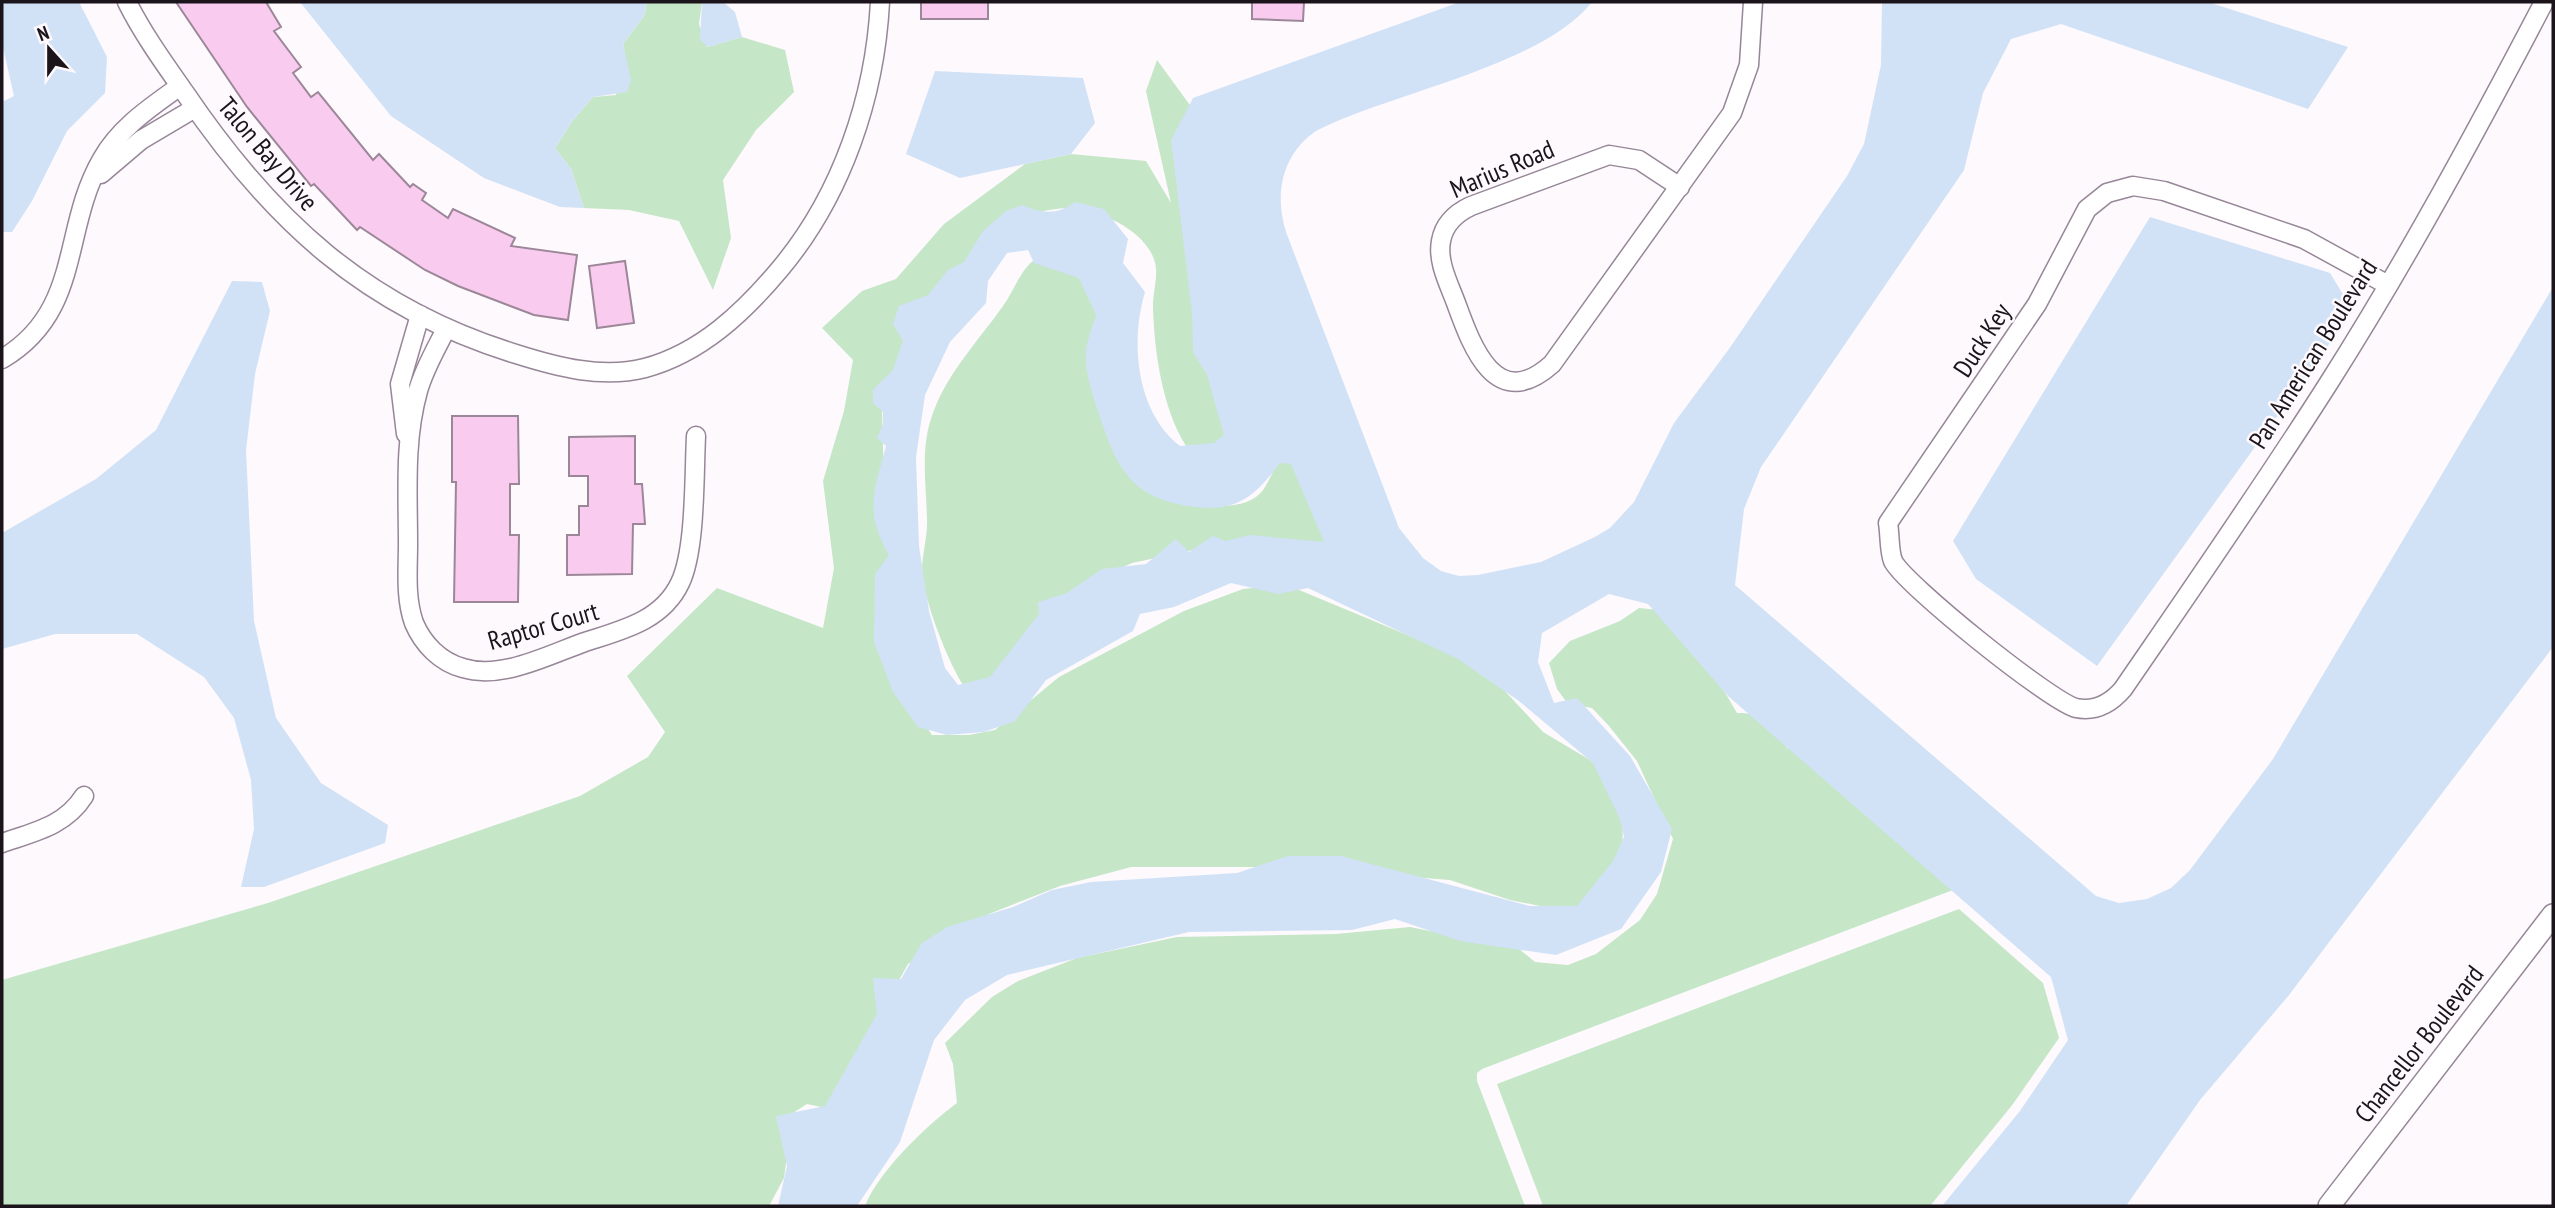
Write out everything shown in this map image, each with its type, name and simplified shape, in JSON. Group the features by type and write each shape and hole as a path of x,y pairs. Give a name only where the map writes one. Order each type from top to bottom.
{"street":[{"name":"Talon Bay Drive","path":"127,2 180,86 243,173 300,232 358,279 446,329 543,363 616,372 645,368 672,359 717,332 745,308 787,261 829,195 866,92 880,2"},
{"name":"Marius Road","path":"1680,187 1639,160 1609,155 1471,206 1455,215 1443,234 1441,259 1472,347 1483,365 1498,376 1517,381 1542,373 1552,364 1680,187 1724,125 1742,92 1751,56 1753,2"},
{"name":"Pan American Boulevard","path":"2093,708 2110,702 2123,689 2265,483 2388,285 2478,129 2544,2"},
{"path":"2,359 37,330 56,303 88,194 102,159 125,129 180,86"},
{"path":"88,194 117,157 195,108"},
{"name":"Duck Key","path":"2093,708 2076,708 2058,700 1922,593 1893,561 1888,523 2024,324 2056,270 2087,209 2107,193 2119,188 2147,186 2304,239 2388,285"},
{"name":"Raptor Court","path":"408,441 400,404 400,384 420,316"},
{"name":"Raptor Court","path":"446,329 417,392 408,441 408,590 413,621 423,639 437,655 450,663 478,671 512,667 627,628 649,618 665,606 680,584 687,563 696,436"},
{"path":"2,844 57,824 68,817 85,796"},
{"name":"Chancellor Boulevard","path":"2329,1206 2553,915"}],"green space":[{"path":"647,2 702,2 699,24 707,47 742,37 785,50 794,92 756,130 723,180 731,238 713,290 679,221 629,210 584,208 571,169 555,148 573,120 593,97 616,95 625,54 623,44 644,16"},
{"path":"1157,60 1195,112 1232,402 1220,450 1191,453 1173,421 1162,383 1155,343 1153,306 1156,268 1145,244 1124,226 1083,210 1054,209 1007,221 882,410 884,483 917,713 932,735 969,735 995,730 1059,677 1184,611 1243,589 1287,585 1446,651 1491,676 1543,732 1600,766 1622,808 1623,855 1576,913 1510,900 1450,880 1284,867 1131,867 1060,886 989,914 908,964 867,1037 835,1110 807,1104 793,1113 784,1178 769,1206 2,1206 2,980 268,903 580,796 648,757 665,732 627,676 717,588 823,628 834,568 823,481 844,411 853,360 822,328 862,291 896,279 944,224 1025,164 1071,154 1146,161 1171,203 1146,91"},
{"path":"1036,259 1059,261 1104,299 1101,329 1192,505 1240,504 1256,497 1286,451 1339,543 1212,546 1132,563 1050,601 1012,668 967,690 946,651 923,583 922,565 927,525 926,439 933,413 947,384 1003,306 1022,274"},
{"path":"1639,608 1678,612 1737,713 1754,715 1767,722 1787,748 1820,757 1974,882 1482,1069 1477,1073 1477,1081 1525,1206 865,1206 892,1164 957,1103 953,1064 945,1043 992,997 1018,981 1077,958 1177,937 1336,934 1410,927 1519,949 1535,962 1568,965 1596,954 1640,920 1657,894 1673,839 1637,761 1592,708 1568,704 1557,689 1549,663 1570,641 1620,621"},
{"path":"1959,909 2043,983 2059,1038 2013,1104 1930,1206 1543,1206 1497,1084"}],"water":[{"path":"2,2 79,2 107,57 105,93 67,131 32,201 12,232 2,232 2,102 14,96 2,43"},
{"path":"300,2 647,2 644,16 623,44 631,80 627,92 593,97 573,120 555,148 571,169 584,208 560,207 484,178 391,116"},
{"path":"702,2 723,2 735,12 742,37 708,47 700,40"},
{"path":"1460,2 1592,2 1569,24 1538,44 1502,61 1347,117 1316,131 1295,151 1284,176 1281,203 1286,232 1399,528 1423,558 1441,571 1459,576 1478,575 1541,562 1610,528 1634,502 1674,423 1729,349 1847,176 1864,144 1881,65 1882,2 2208,2 2348,47 2308,109 2061,24 2011,39 1983,93 1964,170 1761,467 1744,509 1735,585 2096,896 2119,903 2147,899 2171,888 2190,870 2273,759 2553,287 2553,647 2289,995 2200,1100 2126,1206 1942,1206 2020,1111 2068,1040 2051,977 1728,696 1648,604 1609,594 1542,633 1538,662 1554,703 1577,698 1630,756 1672,829 1661,872 1621,929 1556,955 1460,941 1395,919 1352,930 1189,932 1007,975 965,1000 934,1040 900,1142 857,1206 778,1206 787,1166 776,1116 825,1106 877,1014 873,978 901,979 921,944 947,927 1013,907 1052,890 1091,882 1237,873 1288,856 1341,856 1530,906 1577,906 1613,861 1624,837 1620,819 1593,763 1519,701 1458,659 1308,588 1278,594 1231,583 1174,607 1140,614 1133,631 1046,680 1015,721 984,732 947,735 918,727 893,692 874,642 875,574 889,555 881,540 874,514 875,489 886,446 877,438 883,424 883,412 873,403 873,390 893,370 903,341 893,324 899,306 928,295 948,270 964,262 983,231 1006,211 1022,205 1036,210 1056,211 1075,202 1104,209 1128,239 1123,263 1145,292 1140,312 1138,354 1140,375 1154,415 1165,432 1180,446 1214,443 1224,435 1207,375 1193,352 1192,312 1171,140 1193,98","holes":["1028,250 1034,263 1079,278 1096,315 1087,346 1088,375 1113,451 1131,479 1142,489 1174,503 1196,507 1223,507 1245,499 1263,484 1280,463 1291,464 1324,542 1250,535 1226,541 1213,536 1189,552 1176,539 1146,564 1102,569 1067,593 1038,602 1039,614 990,677 958,685 945,668 929,611 919,546 916,457 925,395 950,342 986,303 988,281 1007,253"]},
{"path":"935,71 1083,78 1095,123 1071,154 960,178 906,154"},
{"path":"2150,217 2330,273 2353,311 2097,666 1976,579 1953,541"},
{"path":"232,281 262,282 270,311 255,374 246,450 254,621 276,718 321,783 388,825 385,843 264,887 241,887 254,829 251,780 234,718 204,677 137,634 55,634 2,649 2,533 96,479 156,430"}],"building":[{"path":"176,2 266,2 281,27 274,31 301,67 293,73 311,97 318,92 373,160 379,154 410,187 413,184 426,193 422,200 448,218 453,209 515,238 511,246 577,255 568,320 534,315 458,286 425,270 360,227 357,230 314,184 311,186 247,107"},
{"path":"921,2 988,2 988,19 921,19"},
{"path":"1252,2 1304,2 1303,21 1252,19"},
{"path":"625,261 634,323 597,328 589,266"},
{"path":"452,416 518,416 519,484 510,484 510,535 519,535 518,602 454,602 456,482 452,482"},
{"path":"635,436 635,484 642,484 645,524 633,524 632,574 567,575 567,535 579,535 579,506 588,506 588,476 569,476 569,437"}]}
